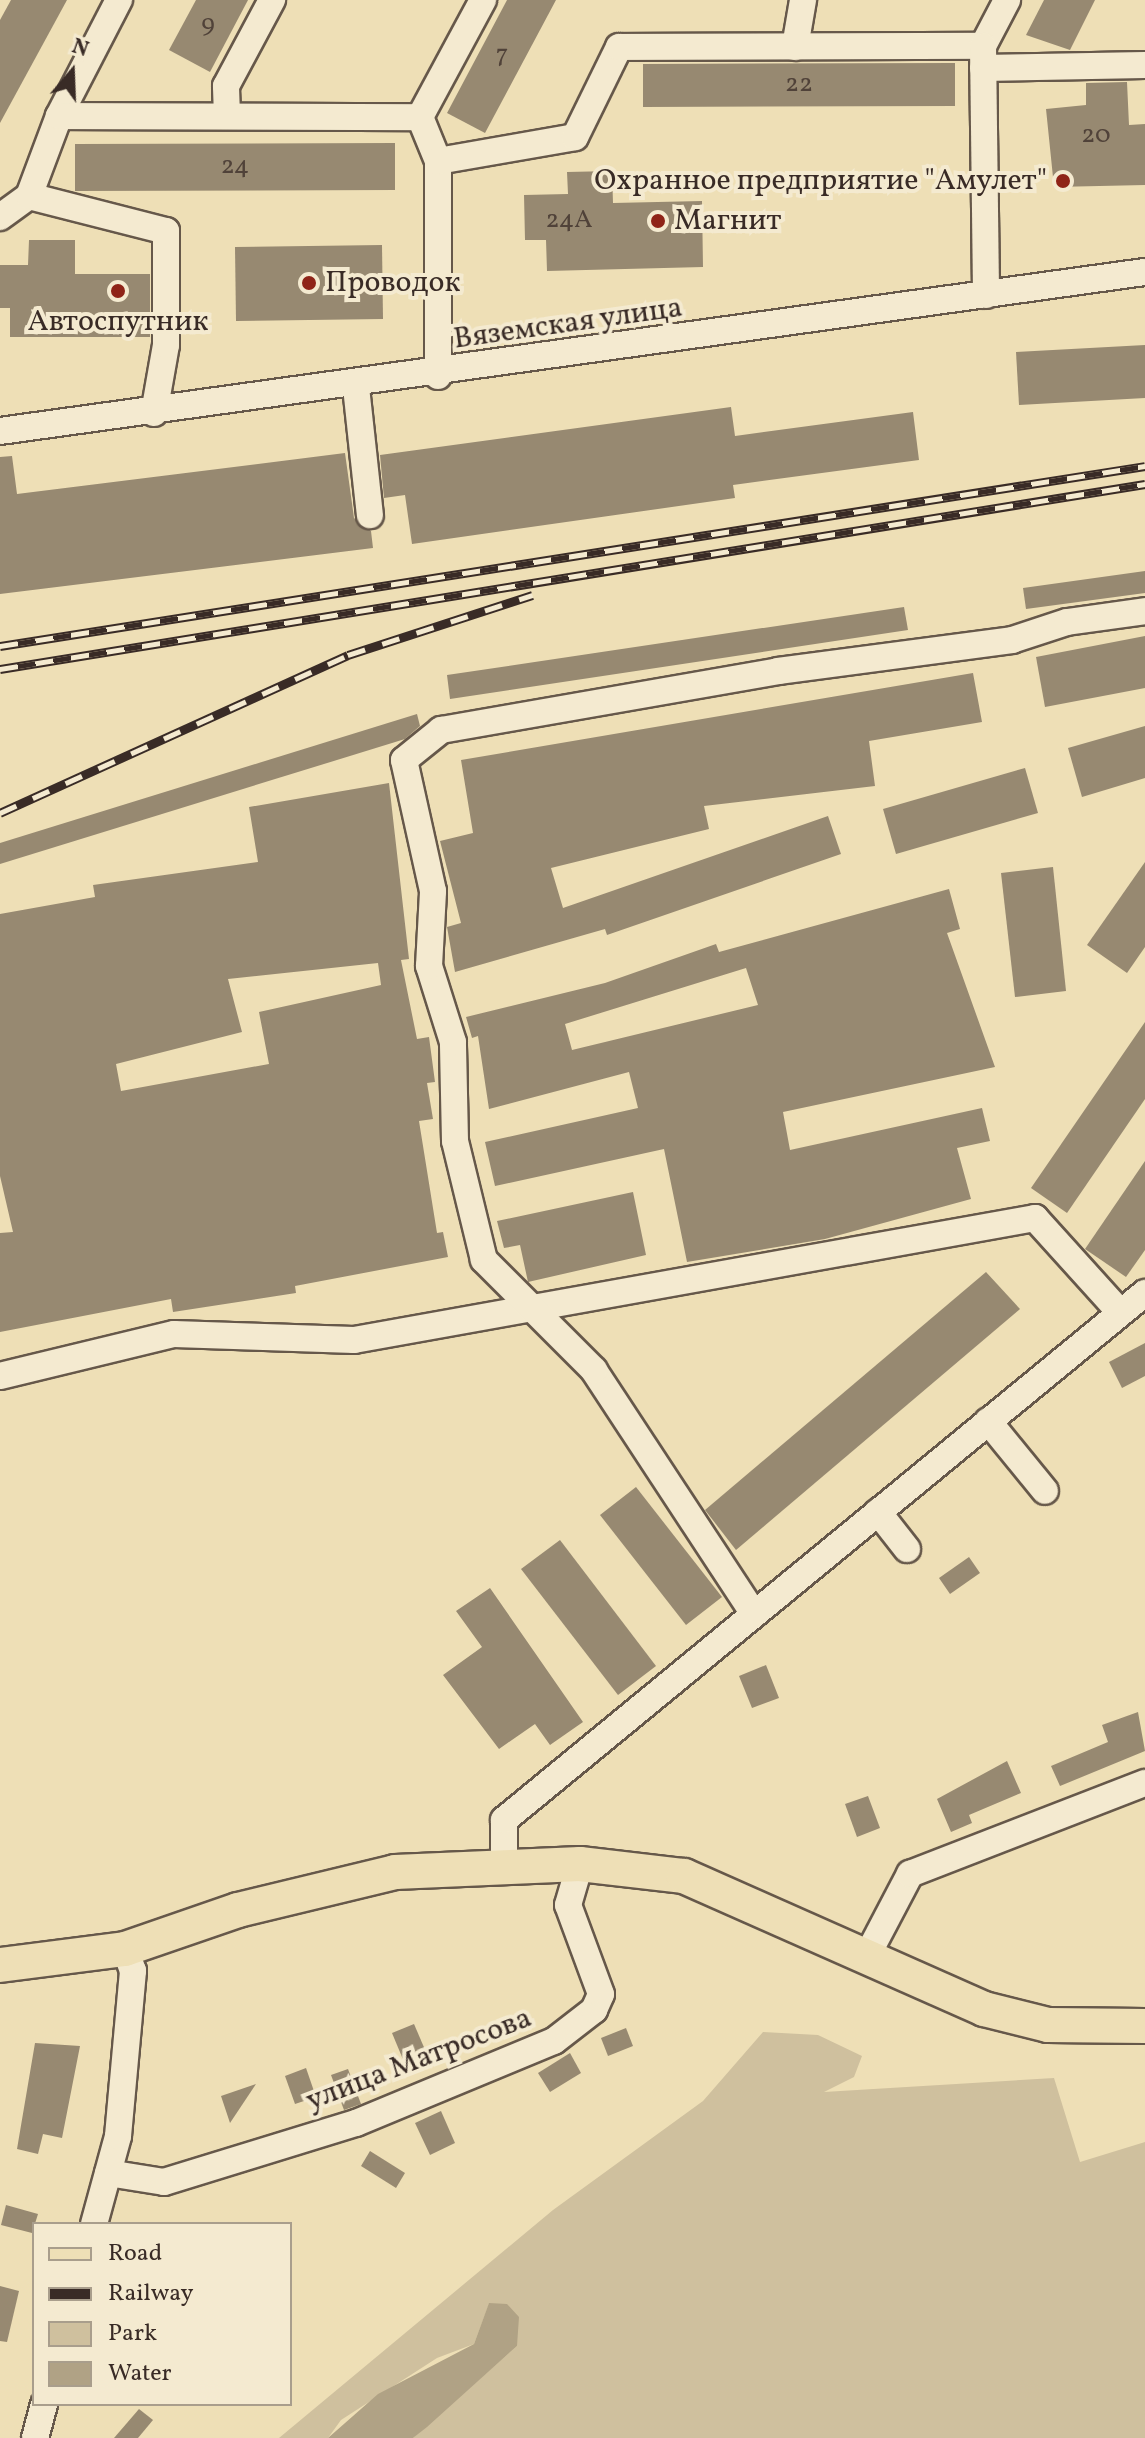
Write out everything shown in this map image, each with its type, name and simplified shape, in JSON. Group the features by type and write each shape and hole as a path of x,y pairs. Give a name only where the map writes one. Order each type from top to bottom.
{"main road":[{"path":"0,1965 125,1949 238,1910 395,1872 504,1864 580,1864 684,1876 984,2009 1048,2025 1145,2026"}],"street":[{"path":"0,217 29,196 59,116 119,0"},
{"path":"227,116 226,86 272,0"},
{"path":"420,117 483,0"},
{"path":"795,47 803,0"},
{"path":"986,295 983,57 1007,0"},
{"path":"438,161 575,137 619,47 795,47 1145,65"},
{"path":"59,116 420,117"},
{"path":"420,117 438,161 438,376"},
{"path":"29,196 166,231 166,345 154,413"},
{"name":"Вяземская улица","path":"0,431 438,376 1145,272"},
{"path":"356,387 370,515"},
{"path":"754,1614 594,1370 528,1309 484,1260 455,1141 453,1042 429,966 433,891 404,760 441,730 778,671 1012,640 1067,622 1145,611"},
{"path":"0,1376 174,1334 354,1340 1035,1218 1120,1312"},
{"path":"504,1864 504,1820 1145,1293"},
{"path":"988,1421 1045,1491"},
{"path":"878,1512 907,1549"},
{"path":"867,1956 910,1874 1145,1783"},
{"name":"улица Матросова","path":"108,2173 164,2182 356,2123 554,2041 594,2010 601,1994 568,1905 580,1864"},
{"path":"95,2222 118,2136 133,1971 125,1949"},
{"path":"35,2438 43,2406"}],"green space":[{"path":"763,2032 818,2035 862,2056 854,2077 824,2092 1054,2078 1080,2162 1145,2142 1145,2438 413,2438 517,2346 489,2304 474,2344 437,2358 341,2420 328,2438 279,2438 553,2210 703,2101"}],"water":[{"path":"489,2303 507,2304 519,2317 517,2346 427,2427 413,2438 328,2438 378,2394 474,2344"}],"building":[{"path":"11,0 67,0 0,123 0,20"},
{"path":"196,0 248,0 210,72 169,50"},
{"path":"507,0 556,0 485,133 447,113"},
{"path":"1044,0 1095,0 1070,50 1026,35"},
{"path":"955,63 955,106 643,107 643,64"},
{"path":"1127,82 1129,125 1145,124 1145,185 1054,187 1046,109 1086,105 1086,83"},
{"path":"395,143 395,190 75,191 75,144"},
{"name":"Магнит","path":"612,171 613,203 702,201 703,267 547,271 546,240 525,240 524,195 568,194 567,172"},
{"name":"Автоспутник","path":"29,240 75,240 75,274 150,274 150,337 10,337 10,308 0,308 0,265 28,265"},
{"name":"Проводок","path":"382,245 383,319 236,321 235,247"},
{"path":"1145,345 1145,398 1019,405 1016,352"},
{"path":"731,407 735,436 913,412 919,460 733,485 735,498 412,544 405,495 384,498 380,455"},
{"path":"345,453 354,518 371,531 373,548 0,594 0,457 12,456 17,494"},
{"path":"1145,571 1145,593 1026,609 1023,588"},
{"path":"904,607 908,630 450,699 447,675"},
{"path":"1145,636 1145,688 1045,707 1036,657"},
{"path":"973,673 982,722 869,741 875,786 704,806 709,829 551,868 563,908 828,816 841,854 607,935 605,929 455,972 447,927 461,923 440,841 473,833 461,760"},
{"path":"417,714 420,726 405,739 0,864 0,843"},
{"path":"1145,726 1145,778 1082,797 1068,748"},
{"path":"1025,768 1038,813 896,854 883,809"},
{"path":"389,783 409,959 401,960 417,1039 429,1037 435,1082 427,1083 433,1119 419,1121 437,1233 443,1232 448,1257 295,1286 296,1293 173,1312 171,1299 0,1332 0,1233 13,1232 0,1176 0,914 95,897 93,885 258,862 249,807","holes":["378,963 381,985 259,1012 269,1064 121,1091 116,1064 242,1032 228,979"]},
{"path":"1145,862 1145,947 1127,973 1087,945"},
{"path":"1053,867 1066,991 1015,997 1001,873"},
{"path":"949,889 960,929 947,933 995,1067 783,1112 790,1150 982,1108 990,1141 957,1148 971,1199 825,1239 687,1262 664,1149 495,1186 485,1142 638,1108 629,1072 489,1109 478,1036 472,1038 466,1017 605,983 716,944 719,952","holes":["746,968 758,1005 572,1050 565,1024"]},
{"path":"1145,1022 1145,1099 1067,1213 1031,1188"},
{"path":"1145,1161 1145,1250 1126,1277 1085,1249"},
{"path":"633,1192 646,1255 528,1282 520,1245 504,1248 497,1221"},
{"path":"986,1272 1020,1309 736,1550 705,1510"},
{"path":"1145,1343 1145,1376 1122,1388 1109,1362"},
{"path":"636,1487 722,1597 686,1625 600,1515"},
{"path":"560,1540 656,1666 618,1695 521,1569"},
{"path":"969,1557 980,1573 950,1594 939,1578"},
{"path":"490,1588 583,1722 550,1745 535,1724 499,1749 443,1675 482,1647 456,1611"},
{"path":"766,1665 779,1698 752,1708 739,1676"},
{"path":"1138,1712 1145,1751 1060,1786 1051,1766 1108,1742 1102,1725"},
{"path":"1007,1761 1021,1793 969,1815 972,1823 951,1832 937,1799"},
{"path":"868,1796 880,1828 857,1837 845,1804"},
{"path":"414,2024 429,2059 407,2069 392,2033"},
{"path":"626,2028 633,2046 608,2056 601,2038"},
{"path":"35,2043 80,2046 62,2138 43,2134 38,2154 17,2149"},
{"path":"570,2053 581,2073 550,2092 538,2073"},
{"path":"306,2068 316,2097 295,2104 285,2076"},
{"path":"348,2069 361,2104 344,2110 331,2075"},
{"path":"256,2084 230,2123 221,2096"},
{"path":"441,2111 455,2143 430,2155 415,2123"},
{"path":"370,2151 405,2173 396,2188 361,2166"},
{"path":"6,2205 38,2214 35,2222 32,2222 32,2233 1,2225"},
{"path":"0,2286 19,2291 7,2342 0,2341"},
{"path":"139,2409 153,2420 138,2438 114,2438"}],"railway":[{"path":"0,646 1145,466"},
{"path":"0,669 1145,484"},
{"path":"0,813 348,655 533,595"}],"place":[{"name":"Охранное предприятие \"Амулет\"","path":"1063,181"},
{"name":"Магнит","path":"658,221"},
{"name":"Проводок","path":"309,283"},
{"name":"Автоспутник","path":"118,291"}]}
